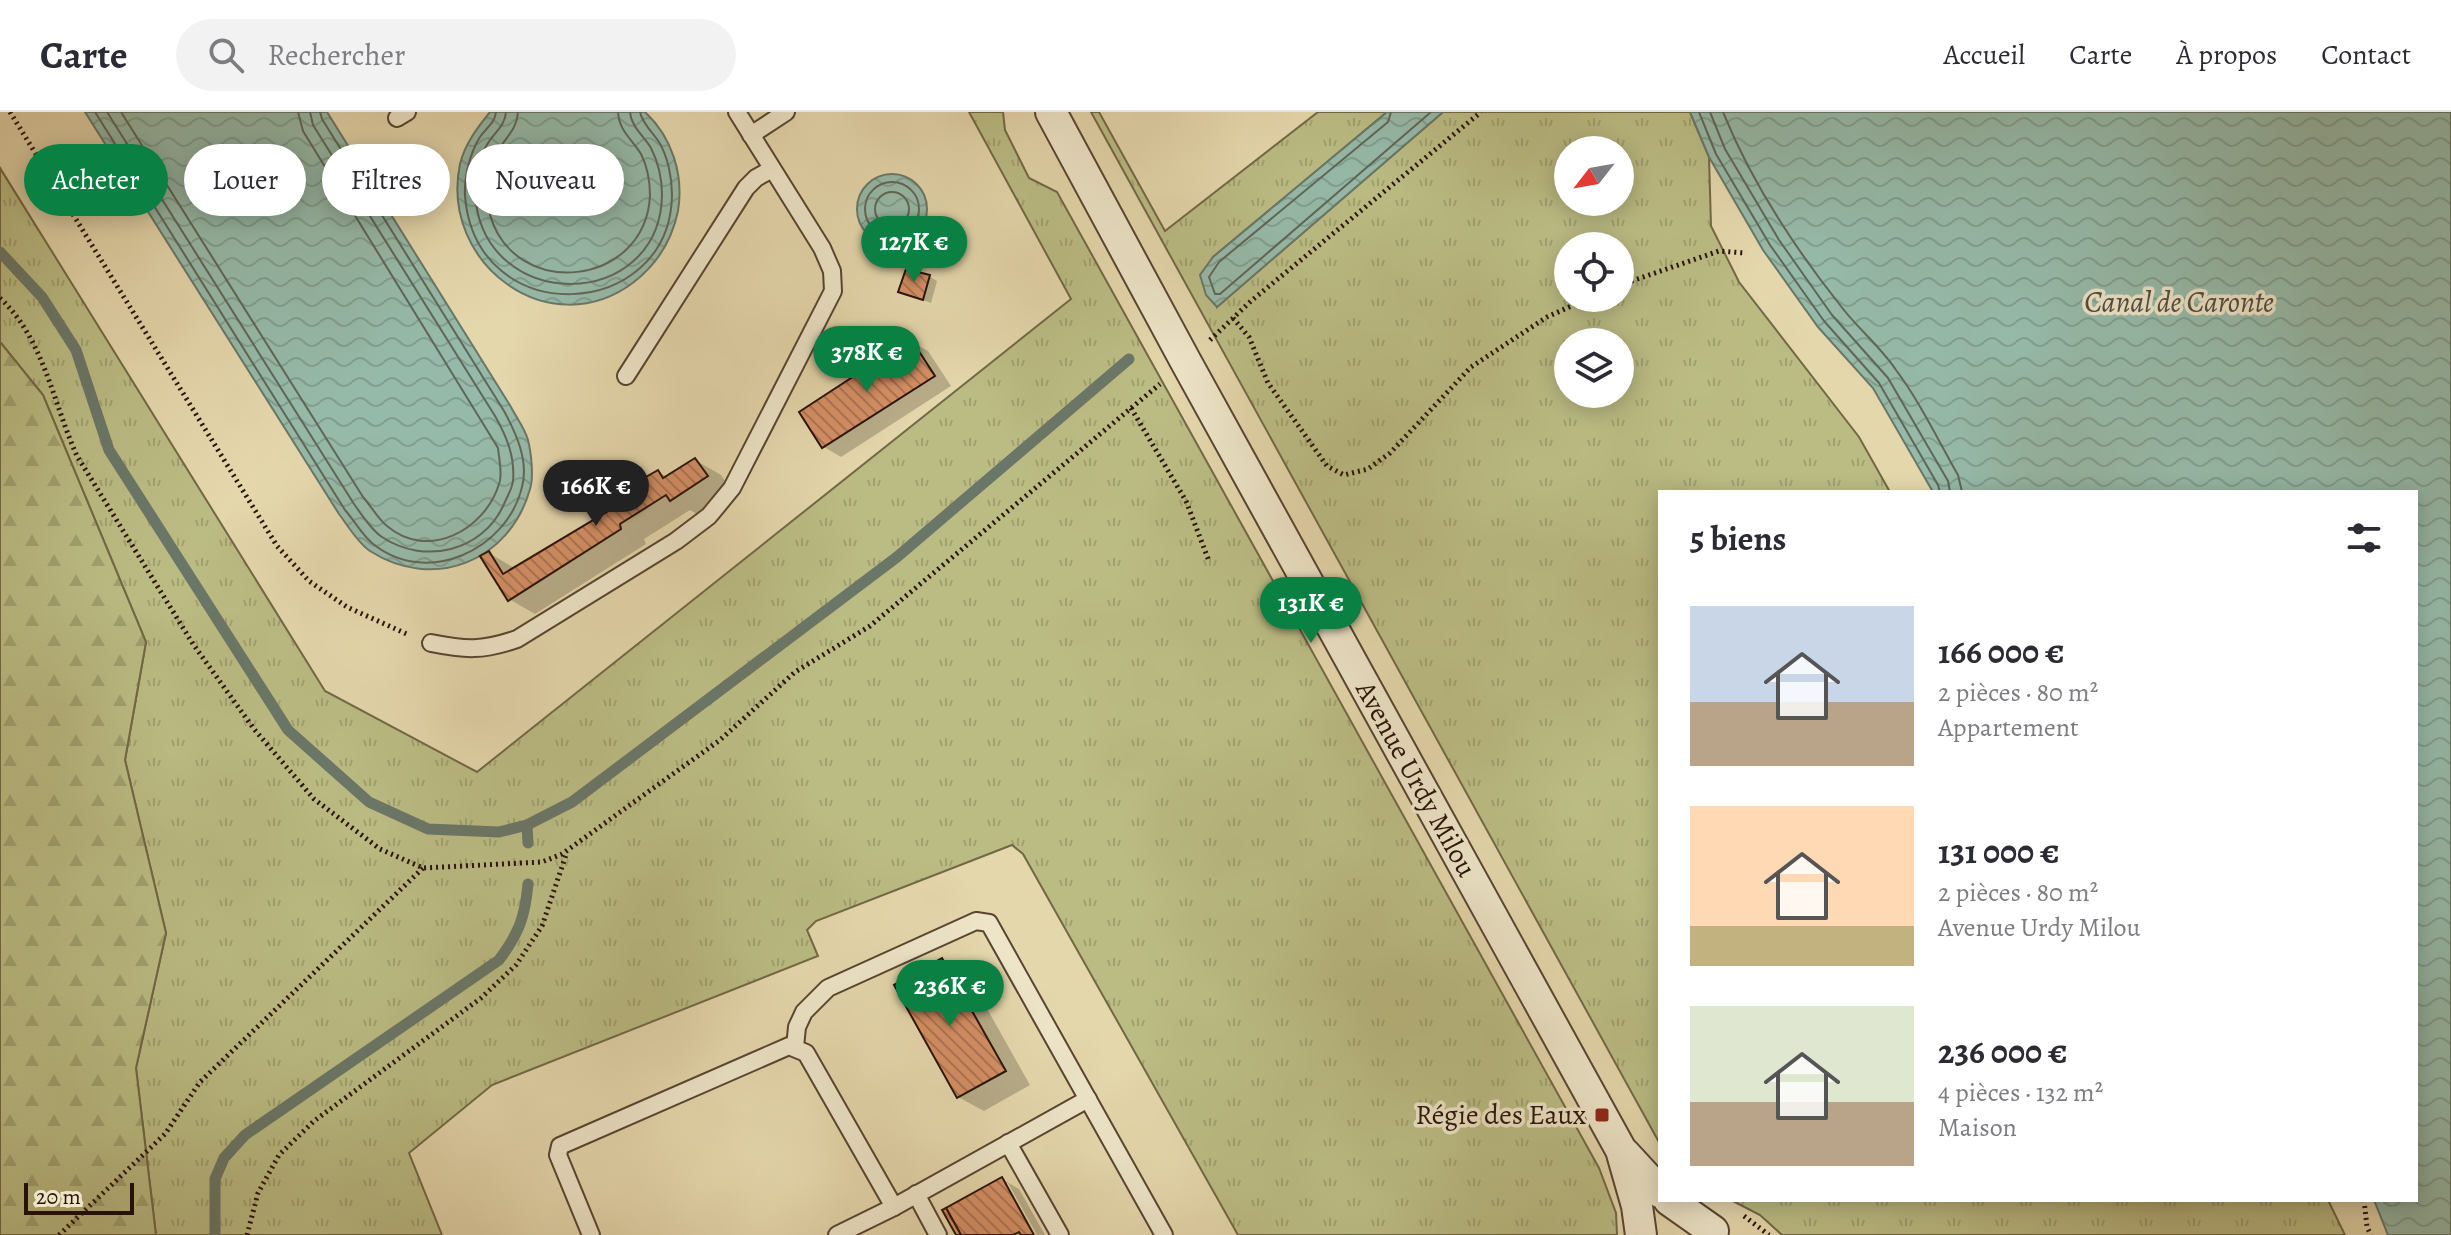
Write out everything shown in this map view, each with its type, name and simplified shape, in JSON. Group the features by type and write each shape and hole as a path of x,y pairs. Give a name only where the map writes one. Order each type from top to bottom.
{"street":[{"name":"Avenue Urdy Milou","path":"1051,112 1621,1150 1637,1206 1641,1235"},
{"name":"Avenue Urdy Milou","path":"1621,1150 1658,1190"},
{"path":"1672,1202 1718,1233"},
{"path":"1676,1235 1692,1230 1718,1233"}],"lane":[{"path":"431,643 468,650 491,648 517,639 676,541 709,516 732,488 833,291 832,271 822,248 737,112"},
{"path":"751,135 786,112"},
{"path":"626,376 746,188 772,169"},
{"path":"795,1047 797,1027 804,1012 828,988 976,921 989,923 1164,1235"},
{"path":"591,1235 558,1155 560,1146 782,1047 795,1047 806,1053 894,1207"},
{"path":"838,1235 1088,1099"},
{"path":"1008,1143 1060,1235"},
{"path":"916,1194 938,1235"}],"path":[{"path":"10,112 277,546 309,581 347,607 394,631 431,643"},
{"path":"0,298 36,346 63,426 77,456 193,644 254,729 314,799 380,849 423,868 542,862 567,851 720,740 795,672 870,626 1481,112"},
{"path":"1634,280 1719,251 1745,253"},
{"path":"1233,318 1249,337 1268,383 1327,466 1344,475 1368,469 1390,453 1471,367 1558,312"},
{"path":"1131,408 1186,501 1209,561"},
{"path":"247,1235 258,1193 279,1155 314,1121 481,998 516,965 542,926 567,851"},
{"path":"59,1235 165,1134 200,1082 423,868"},
{"path":"2364,1202 2371,1235"}],"green space":[{"path":"969,112 1003,112 1005,130 1029,178 1057,192 1599,1168 1616,1213 1617,1235 1238,1235 1023,854 1012,845 816,921 807,930 818,956 492,1085 409,1153 442,1235 156,1235 136,1068 166,933 125,760 146,642 43,395 0,342 0,168 24,207 24,216 30,216 325,691 477,772 1071,299"},
{"path":"1091,112 1099,112 1165,231 1318,112 1387,112 1213,257 1217,307 1443,112 1690,112 1709,157 1711,226 1739,282 1859,437 1889,490 1658,490 1658,1140"},
{"path":"0,342 43,395 146,642 125,760 166,933 136,1068 156,1235 0,1235"},
{"path":"1735,1202 2329,1202 2345,1235 1782,1235 1760,1215"}],"water":[{"path":"85,112 327,112 347,144 322,144 322,216 392,216 527,436 532,471 530,489 520,514 506,535 487,551 466,562 443,568 419,569 394,563 361,544 151,216 168,216 168,144 105,144"},
{"path":"490,112 645,112 669,145 677,170 678,211 668,241 642,275 602,299 568,305 536,299 508,284 484,262 467,234 458,200 460,164 466,149 466,216 624,216 624,144 468,144"},
{"path":"1387,112 1443,112 1217,307 1206,295 1200,275 1213,257"},
{"name":"Canal de Caronte","path":"1690,112 2451,112 2451,1235 2388,1235 2375,1202 2418,1202 2418,490 1932,490 1873,388 1818,327 1763,250 1709,157"},
{"path":"892,174 917,184 927,209 917,234 892,244 867,234 857,209 867,184"}],"building":[{"path":"906,269 930,275 923,300 898,292"},
{"path":"911,339 935,376 822,448 799,412"},
{"path":"695,458 708,476 670,501 666,495 620,524 621,529 508,601 480,556 489,551 503,574 620,504 616,494 621,481 634,473 639,481 658,470 663,478"},
{"path":"942,958 1006,1071 957,1098 894,985"},
{"path":"1002,1177 1034,1235 1021,1235 1019,1232 1013,1235 961,1235 946,1208"},
{"path":"946,1208 961,1235 956,1235 942,1210"}],"waterway":[{"path":"0,252 42,297 76,350 109,450 288,730 369,802 428,829 499,832 527,825 572,802 897,557 1129,359"},
{"path":"527,825 528,843"},
{"path":"215,1235 215,1179 224,1158 245,1135 499,960 520,924 528,884"}],"place":[{"name":"Régie des Eaux","path":"1602,1115"}]}
